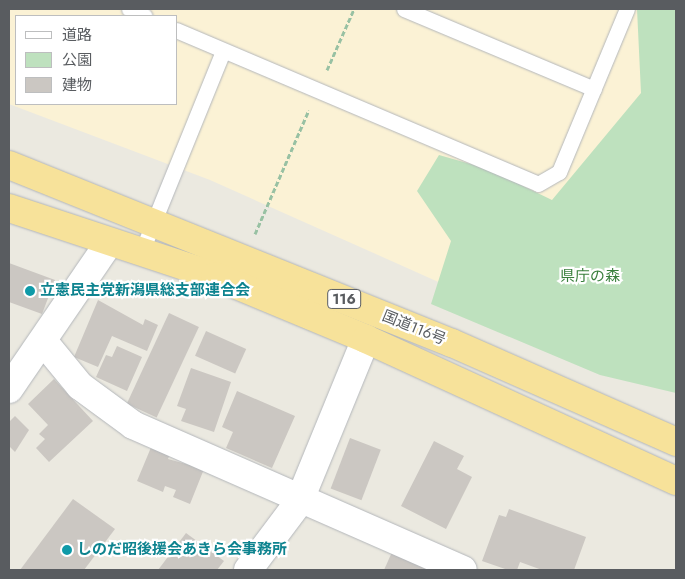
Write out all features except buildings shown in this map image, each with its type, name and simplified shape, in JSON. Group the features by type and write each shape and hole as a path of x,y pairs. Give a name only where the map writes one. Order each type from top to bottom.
{"highway":[{"name":"国道116号","path":"9,165 452,343 676,442"},
{"name":"国道116号","path":"9,208 109,243 216,276 366,339 676,480"}],"street":[{"path":"9,388 109,243"},
{"path":"248,570 299,502 366,339"},
{"path":"43,341 80,386 133,425 299,502 462,570"}],"lane":[{"path":"129,9 143,15"},
{"path":"404,9 594,89"},
{"path":"178,31 538,184 559,172 627,9"},
{"path":"141,253 155,223 223,51"}],"path":[{"path":"255,234 354,9"}],"shaded area":[{"path":"9,9 676,9 676,388 210,180 9,104"}],"green space":[{"name":"県庁の森","path":"637,9 676,9 676,393 600,375 431,304 451,241 417,191 439,155 488,169 552,200 641,93"}],"place":[{"name":"立憲民主党新潟県総支部連合会","path":"30,291"},
{"name":"しのだ昭後援会あきら会事務所","path":"67,550"}]}
